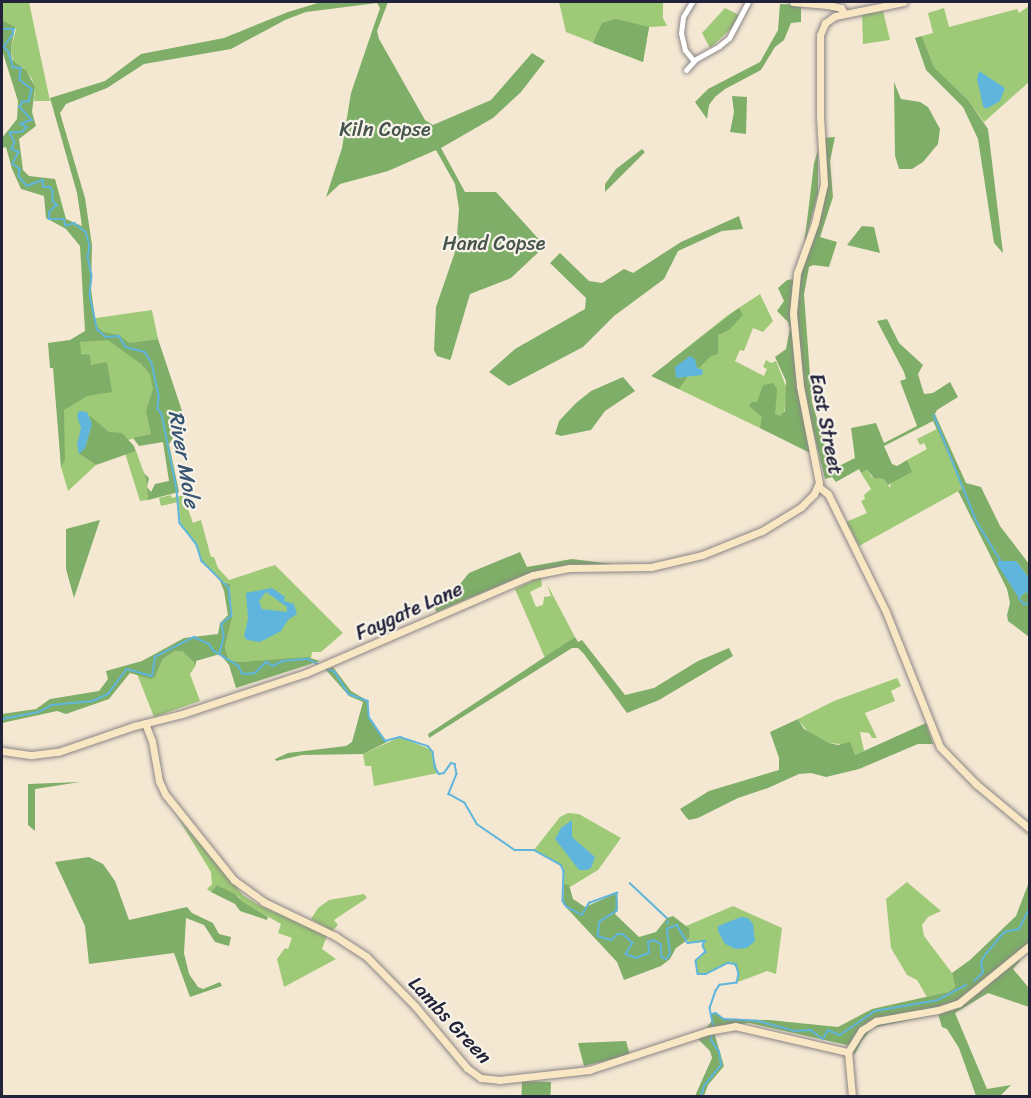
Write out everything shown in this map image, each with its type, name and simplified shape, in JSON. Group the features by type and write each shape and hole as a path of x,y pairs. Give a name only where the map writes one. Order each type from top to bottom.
{"street":[{"path":"692,2 684,17 681,33 684,50 694,61"},
{"path":"686,70 694,61 729,38 748,2"},
{"path":"794,2 828,5 841,8 844,13 904,2"},
{"name":"East Street","path":"844,13 827,22 819,38 820,126 824,177 820,206 797,273 793,300 800,386 814,450 818,486 828,494 886,612 940,747 976,784 1029,829"},
{"name":"Faygate Lane","path":"2,751 29,755 52,754 145,723 182,714 322,666 533,575 570,568 651,567 720,549 762,531 797,510 813,496 818,486"},
{"name":"Lambs Green","path":"145,723 165,794 234,880 257,898 335,936 367,957 415,1006 467,1068 481,1078 499,1080 589,1071 716,1029 749,1027 848,1052"},
{"path":"852,1096 848,1052 857,1035 872,1023 938,1010 962,1002 1029,945"}],"green space":[{"path":"29,2 50,101 34,101 35,90 32,79 24,68 13,62 11,48 16,29 2,20 2,4"},
{"path":"321,2 388,2 377,31 379,39 425,120 433,125 491,100 532,53 545,61 521,92 493,118 441,148 465,192 496,192 545,246 511,278 470,294 450,360 437,356 434,350 436,307 456,249 459,209 455,184 436,150 388,171 340,184 326,197 342,148 351,93 380,8 377,3 306,12 285,20 231,49 144,64 107,88 66,104 60,113 85,198 92,245 91,289 96,325 103,332 119,335 129,343 158,339 185,420 169,444 179,492 148,500 146,479 140,462 144,473 149,478 147,487 151,492 155,484 169,481 163,442 139,446 133,438 151,434 146,411 153,389 150,374 141,364 108,340 80,342 81,354 90,355 91,365 107,362 112,392 87,396 64,410 65,460 61,467 53,368 50,368 48,343 70,340 85,331 80,246 66,229 46,218 44,196 21,189 6,147 2,148 2,138 17,119 18,101 2,50 2,20 15,27 11,48 12,60 26,70 35,87 32,112 36,126 19,139 23,170 29,176 55,179 66,219 82,226 77,193 50,98 105,81 141,54 224,38 288,12"},
{"path":"559,2 663,2 663,18 667,26 649,27 643,62 566,32"},
{"path":"780,4 801,5 801,22 791,23 784,40 775,47 761,70 725,89 715,97 709,105 707,119 695,102 708,89 760,62 778,30"},
{"path":"1029,6 1029,82 984,122 968,100 934,67 922,36 933,33 928,13 944,8 949,27 1017,9 1019,13"},
{"path":"725,8 739,15 735,25 710,48 702,33"},
{"path":"883,11 890,40 863,44 862,14"},
{"path":"616,19 649,27 643,62 593,43 602,23"},
{"path":"922,36 934,67 968,100 988,129 1003,253 994,243 978,139 963,107 926,70 915,38"},
{"path":"894,82 901,99 920,102 928,107 940,129 938,144 923,162 912,169 899,169 895,156"},
{"path":"732,96 747,97 746,134 730,132 734,112"},
{"path":"835,137 830,161 833,197 820,237 837,242 829,267 813,265 809,267 804,294 812,402 827,453 829,471 855,458 851,428 876,423 884,443 917,426 900,381 906,379 904,372 877,321 887,319 899,343 923,365 918,374 924,394 933,393 950,382 958,397 937,410 935,414 966,483 981,487 1000,526 1029,564 1029,578 1016,561 998,561 1019,598 1029,589 1029,637 1008,621 1010,603 1007,589 958,491 964,488 933,421 884,446 892,464 897,466 907,460 912,472 888,485 884,479 874,478 867,470 861,473 859,469 836,482 832,477 825,479 802,386 796,299 798,283 825,190 823,138"},
{"path":"642,149 645,152 605,192 605,184 616,169"},
{"path":"818,150 818,193 804,246 814,163"},
{"path":"739,216 743,229 722,231 678,251 664,279 614,316 583,347 509,386 489,372 515,349 585,309 586,298 550,263 560,253 589,281 602,283 624,269 633,273 681,242"},
{"path":"862,226 874,227 880,253 847,245"},
{"path":"794,279 792,290 810,453 760,428 762,417 749,406 752,402 757,402 763,385 773,383 777,389 775,414 780,416 785,411 786,381 775,357 786,349 790,328 788,322 777,311 784,301 778,288 787,280"},
{"path":"760,294 773,321 763,332 753,328 744,351 740,350 735,361 764,376 767,369 763,367 766,360 771,363 776,361 787,389 781,438 668,384 670,361 728,315"},
{"path":"739,308 743,315 729,330 718,335 718,354 711,356 699,368 696,367 695,359 690,356 675,367 680,378 688,376 679,389 651,376"},
{"path":"152,310 158,339 118,345 151,372 155,390 151,434 78,453 96,465 68,491 61,467 59,412 79,342 92,340 89,319"},
{"path":"623,377 635,391 605,411 591,430 561,436 555,434 559,421 576,403 591,391"},
{"path":"89,415 109,432 122,433 136,451 96,465 78,453 85,448 87,442 92,424"},
{"path":"937,429 964,488 859,546 846,522 867,513 861,501 871,489 861,473 867,470 872,477 884,479 890,488 891,482 911,472 907,460 927,449 924,443 920,445 917,439"},
{"path":"136,451 146,479 148,500 140,501 125,453"},
{"path":"171,495 172,498 183,495 193,523 201,520 211,557 214,557 218,568 229,580 275,565 343,633 321,652 312,652 311,658 239,662 229,660 225,647 232,615 230,584 219,580 202,561 193,540 181,527 178,502 161,506 159,498"},
{"path":"100,520 74,598 66,569 66,529"},
{"path":"520,552 527,567 572,559 612,564 527,574 436,612 435,606 457,596 460,584 469,573"},
{"path":"541,577 542,586 530,592 536,607 543,605 544,597 551,596 547,584 575,637 545,658 515,589"},
{"path":"220,581 230,584 232,617 225,647 229,660 239,662 307,657 320,661 236,688 229,665 220,654 196,661 196,665 182,651 175,651 163,659 155,677 151,679 130,673 109,699 66,714 57,711 2,723 2,714 36,709 50,699 99,691 108,679 106,671 142,661 184,638 218,634 220,623 228,615"},
{"path":"575,637 578,642 582,640 625,695 654,688 698,661 729,648 733,656 659,700 627,713 584,654 578,648 572,648 429,738 428,734"},
{"path":"175,651 182,651 196,665 190,674 200,701 154,717 137,674 156,675 163,659"},
{"path":"333,667 351,691 368,701 369,717 387,742 363,754 302,755 276,761 275,759 288,753 346,746 352,742 363,702 349,696 326,670"},
{"path":"897,678 901,686 891,691 895,701 865,713 877,738 872,738 869,733 860,732 864,751 855,755 840,744 829,743 808,732 798,719 834,701"},
{"path":"798,719 804,729 829,743 838,745 850,742 855,755 926,723 933,744 918,744 859,769 826,777 811,773 799,774 738,798 698,818 689,820 686,817 680,809 709,791 779,770 779,758 770,732"},
{"path":"400,737 432,750 438,773 374,786 371,766 365,766 363,754"},
{"path":"80,782 35,789 35,831 28,825 28,784"},
{"path":"568,813 579,814 621,838 598,870 570,887 564,884 564,871 561,865 534,850 560,817"},
{"path":"178,818 243,895 255,903 327,936 322,949 336,959 284,987 277,959 285,948 288,949 292,938 278,933 281,924 242,902 239,897 217,885 211,892 207,889 212,884 211,872"},
{"path":"89,857 103,864 115,881 129,920 187,907 192,913 213,923 219,934 231,937 229,946 215,942 204,925 186,918 184,953 189,974 198,987 203,989 220,982 222,986 190,997 174,953 89,964 85,926 55,862"},
{"path":"907,882 941,911 928,917 922,925 924,936 952,973 955,987 948,992 927,997 917,980 907,975 891,948 886,899"},
{"path":"1029,882 1029,945 1018,956 1020,961 1013,969 1029,988 1029,1007 988,993 955,1013 987,1089 1011,1085 1000,1096 976,1096 959,1048 947,1029 942,1027 938,1014 872,1028 855,1054 847,1045 749,1023 706,1028 711,1022 712,1014 716,1013 724,1019 769,1020 838,1027 872,1009 948,992 955,987 952,973 970,960 1016,916"},
{"path":"564,884 569,885 573,899 585,907 617,893 618,908 615,914 639,937 656,932 667,918 673,916 690,929 689,939 676,948 670,959 661,966 624,980 617,962 563,904"},
{"path":"217,885 235,894 243,902 268,917 267,920 240,911 235,904 211,892"},
{"path":"364,894 367,898 334,920 338,925 332,931 311,919 318,908 329,900"},
{"path":"733,906 782,928 776,974 767,971 738,982 738,969 731,962 704,975 696,972 696,961 706,952 703,946 705,942 688,943 690,929 686,926"},
{"path":"714,1032 724,1066 708,1085 704,1096 695,1096 712,1058 710,1051 698,1039"},
{"path":"626,1041 630,1055 584,1066 578,1043"},
{"path":"522,1081 551,1082 550,1096 521,1096"}],"water":[{"path":"979,71 1005,88 1000,101 986,109 983,106 977,79"},
{"path":"690,356 695,359 697,368 703,370 702,375 676,378 675,367"},
{"path":"79,411 87,412 92,424 85,448 79,454 77,444 81,428 77,416"},
{"path":"998,561 1016,561 1029,578 1029,589 1019,598 997,564"},
{"path":"272,588 285,597 284,601 294,604 297,614 288,620 281,631 268,638 260,642 247,640 244,636 248,619 246,593","holes":["266,592 287,607 287,612 262,609 259,601"]},
{"path":"572,820 572,837 595,857 591,868 587,870 579,870 555,839 561,828"},
{"path":"741,917 748,918 753,924 755,941 747,948 736,949 725,944 718,931 718,926"}],"waterway":[{"name":"River Mole","path":"2,29 14,29 13,35 4,47 9,52 13,67 21,68 20,80 32,89 29,102 23,102 20,107 32,120 21,124 27,127 23,132 10,133 15,142 12,149 19,152 13,164 20,169 19,176 27,186 43,180 44,187 50,187 53,191 53,201 57,205 50,212 49,219 64,219 66,226 74,223 86,232 90,246 88,257 92,276 90,295 97,329 106,337 119,336 126,347 145,352 152,363 159,397 158,409 162,414 177,490 180,523 197,545 202,561 229,588 232,616 222,624 224,637 220,653"},
{"path":"934,415 977,522 1001,561"},
{"path":"1027,591 1030,595"},
{"path":"1019,598 1024,604 1030,603"},
{"path":"2,719 39,712 52,705 93,701 108,694 127,669 152,676 155,657 194,637 209,644 214,651 239,666 242,673 246,674 255,673 266,662 273,666 283,661 308,659 318,664"},
{"name":"River Mole","path":"325,668 335,672 349,694 368,701 369,717 385,741 400,737 428,746 433,752 435,767 439,774 444,773 451,763 455,764 457,774 449,794 465,803 477,824 515,850 534,850 561,865 564,871 563,901 567,907 582,915 589,903 617,893 617,911 600,922 598,936 611,940 618,934 623,934 633,943 626,954 636,958 649,953 648,942 654,940 661,944 662,957 666,959 670,954 667,929 677,925 688,943 705,941 703,946 706,952 696,961 698,974 706,974 728,963 736,964 739,974 737,983 720,985 710,1008 714,1028"},
{"path":"630,883 667,918"},
{"path":"974,981 983,973 981,962 985,955 1004,932 1019,929 1030,907"},
{"path":"712,1014 716,1013 724,1019 758,1021 796,1031 811,1030 823,1039 828,1030 840,1035 875,1011 938,1000 966,985"},
{"name":"River Mole","path":"701,1096 704,1086 721,1065 719,1052 711,1040 712,1032"}],"park label":[{"name":"Kiln Copse","path":"385,129"},
{"name":"Hand Copse","path":"494,243"}]}
